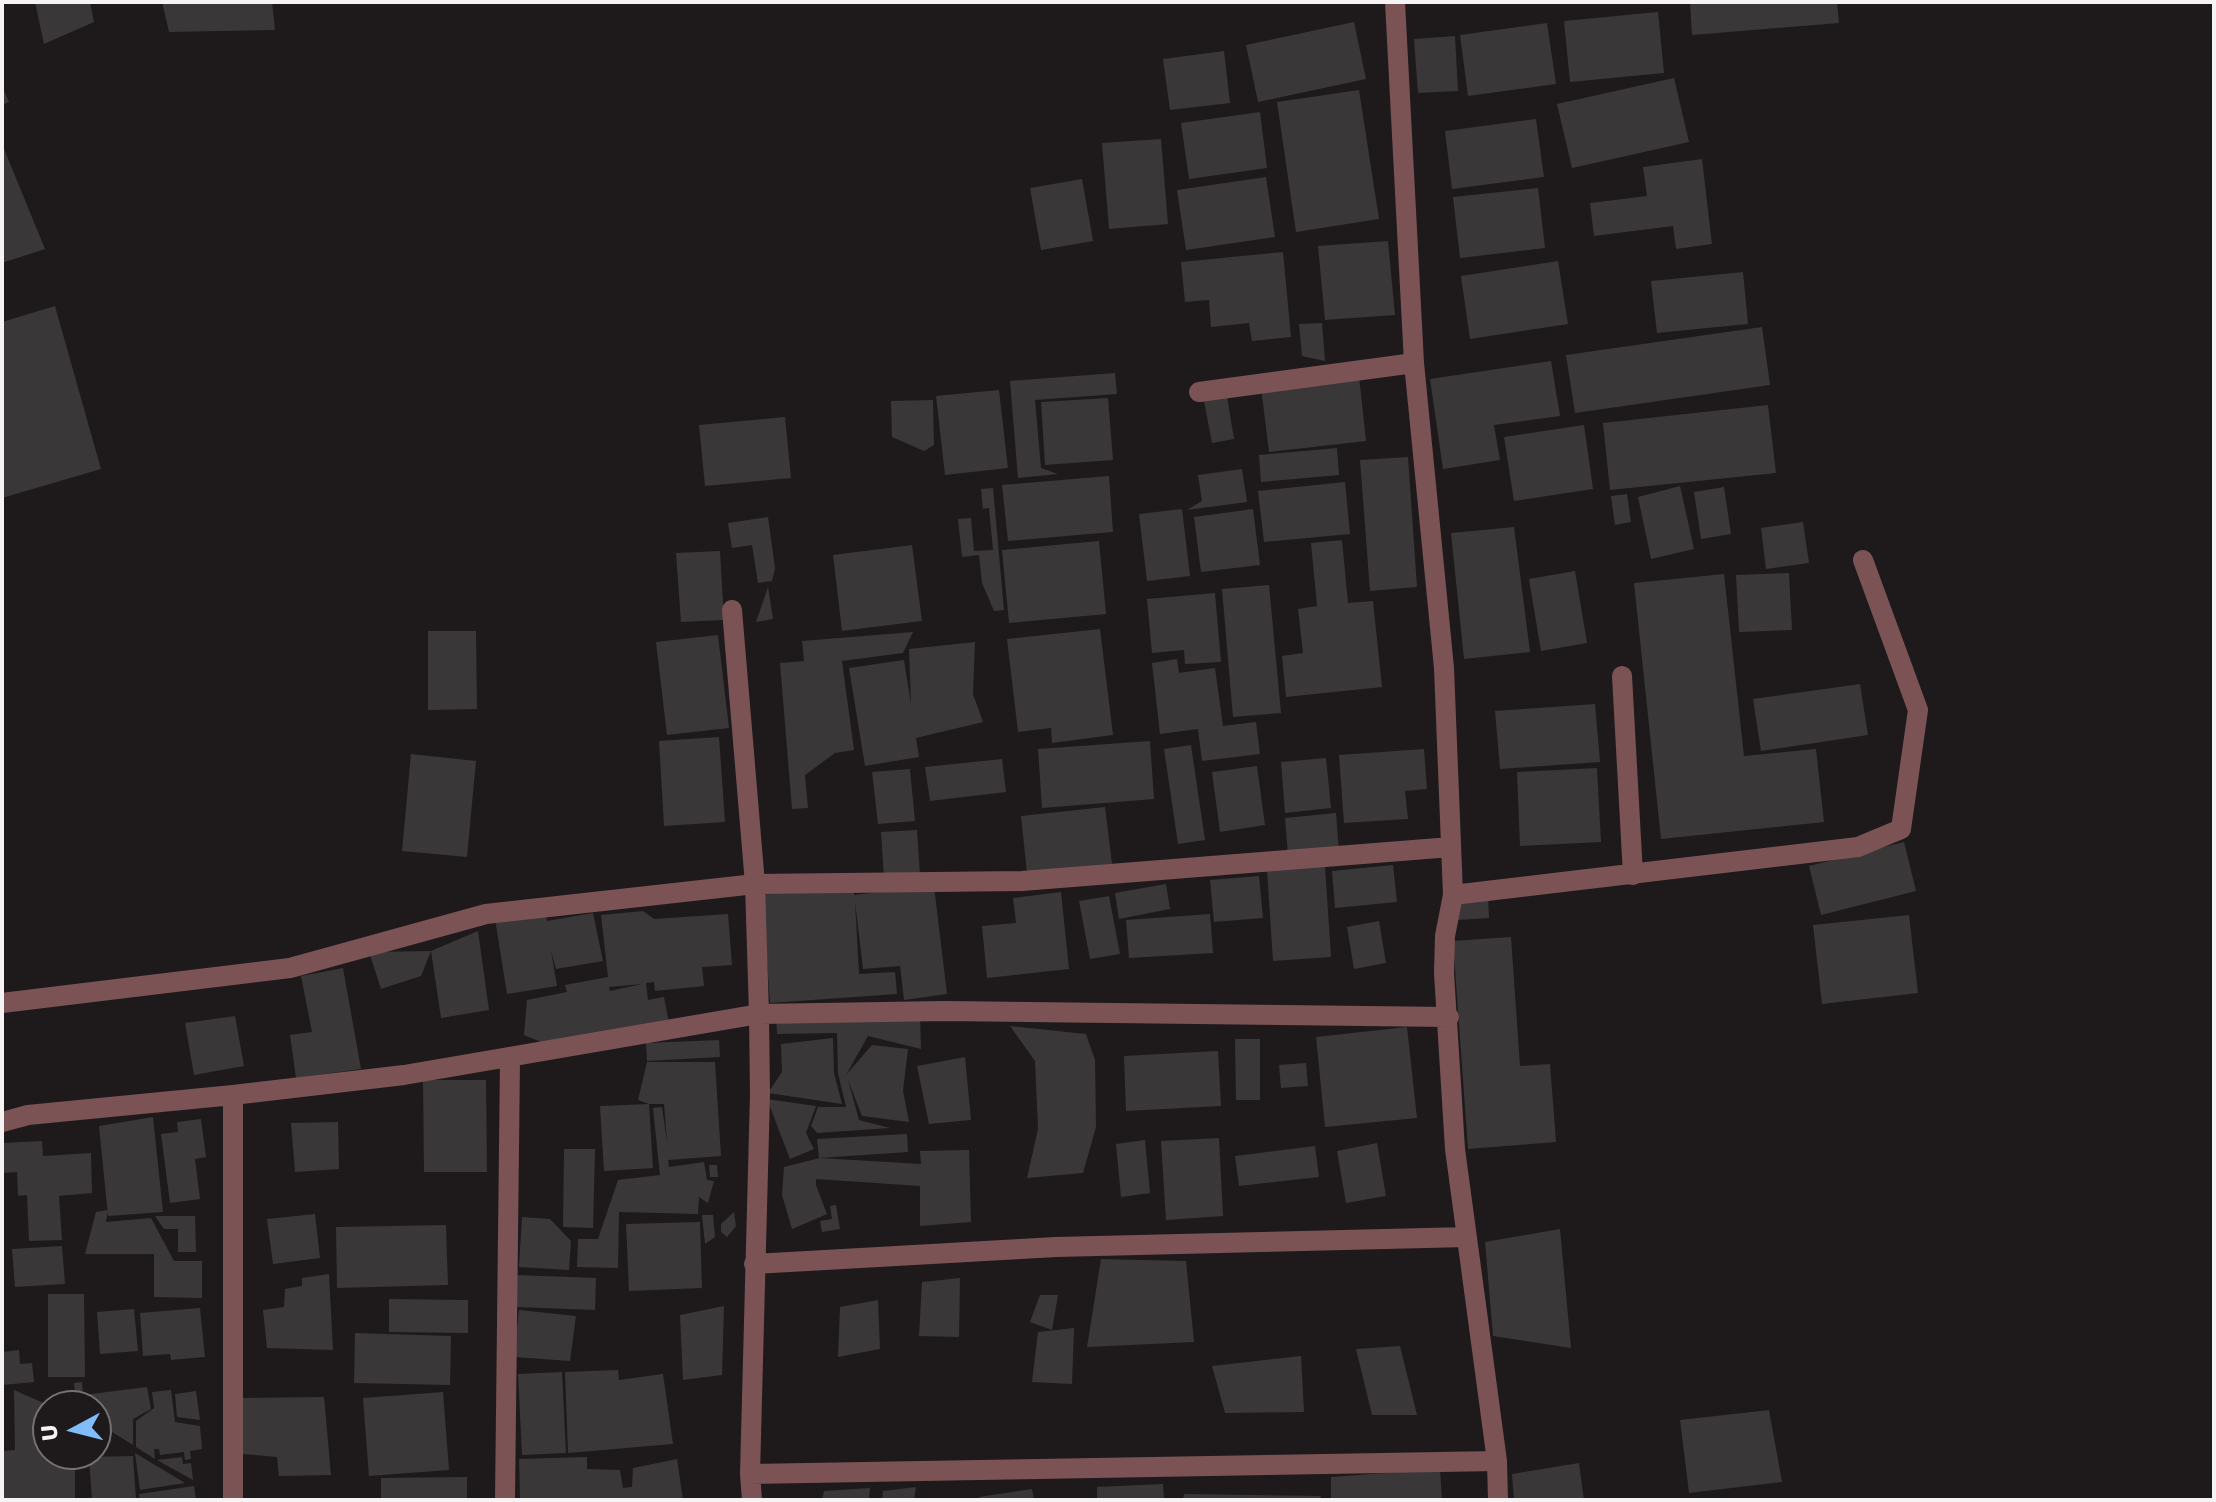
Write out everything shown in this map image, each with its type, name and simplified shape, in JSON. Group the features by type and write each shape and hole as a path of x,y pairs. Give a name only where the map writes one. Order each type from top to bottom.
{"street":[{"path":"1395,2 1414,363 1444,668 1453,895 1445,936 1444,973 1455,1149 1497,1461 1498,1500"},
{"path":"1199,392 1414,363"},
{"path":"1453,895 1858,847 1901,829 1918,710 1863,560"},
{"path":"732,610 755,884 759,1014 752,1500"},
{"path":"1622,676 1633,875"},
{"path":"2,1003 290,968 486,914 755,884 1022,881 1451,847"},
{"path":"2,1122 28,1115 404,1075 759,1014 944,1011 1449,1017"},
{"path":"505,1500 510,1059"},
{"path":"233,1095 233,1500"},
{"path":"754,1264 1056,1247 1467,1237"},
{"path":"750,1474 1497,1461"}],"building":[{"path":"35,2 90,2 94,22 44,44"},
{"path":"162,2 272,2 275,30 169,32"},
{"path":"1690,2 1837,2 1839,23 1692,35"},
{"path":"1658,12 1664,73 1570,82 1564,21"},
{"path":"1354,22 1366,79 1258,102 1246,45"},
{"path":"1547,23 1556,84 1468,96 1460,35"},
{"path":"1455,36 1458,91 1418,93 1414,39"},
{"path":"1224,51 1230,103 1170,110 1163,59"},
{"path":"1674,78 1689,142 1572,168 1557,104"},
{"path":"2,86 9,102 2,105"},
{"path":"1359,90 1379,219 1296,232 1277,102"},
{"path":"1260,112 1267,168 1189,179 1181,123"},
{"path":"1536,119 1544,177 1452,189 1445,131"},
{"path":"1161,139 1168,224 1109,229 1102,143"},
{"path":"2,144 45,249 2,263"},
{"path":"1702,159 1712,244 1676,249 1673,226 1594,236 1590,203 1647,196 1643,167"},
{"path":"1266,177 1275,237 1186,250 1177,190"},
{"path":"1082,179 1093,241 1041,250 1030,188"},
{"path":"1538,188 1545,248 1460,258 1453,197"},
{"path":"1388,241 1395,315 1325,320 1318,246"},
{"path":"1283,252 1291,337 1252,341 1249,323 1211,327 1209,300 1185,302 1181,262"},
{"path":"1558,261 1568,324 1470,339 1461,276"},
{"path":"1743,272 1748,324 1657,333 1651,281"},
{"path":"55,306 101,469 2,498 2,322"},
{"path":"1322,323 1325,361 1302,356 1299,324"},
{"path":"1762,327 1770,385 1575,413 1566,355"},
{"path":"1551,361 1560,416 1494,425 1500,460 1443,469 1430,379"},
{"path":"1115,373 1117,394 1035,400 1041,468 1058,474 1018,478 1010,381"},
{"path":"1359,376 1366,441 1269,452 1261,387"},
{"path":"999,390 1008,468 945,475 936,396"},
{"path":"1227,396 1234,439 1212,443 1204,401"},
{"path":"1108,398 1113,460 1045,465 1041,402"},
{"path":"933,400 934,445 924,451 892,437 891,401"},
{"path":"1768,405 1776,473 1610,490 1603,423"},
{"path":"785,417 791,478 705,486 699,425"},
{"path":"1584,425 1593,489 1514,501 1504,437"},
{"path":"1337,448 1339,475 1261,482 1259,455"},
{"path":"1408,457 1417,587 1370,591 1360,460"},
{"path":"1242,469 1247,502 1187,510 1202,501 1198,475"},
{"path":"1109,476 1113,532 1008,541 1002,485"},
{"path":"1345,482 1350,534 1264,542 1258,491"},
{"path":"1680,486 1694,549 1651,559 1638,497"},
{"path":"1724,487 1731,534 1701,539 1694,492"},
{"path":"993,488 1004,610 994,611 982,583 979,555 962,557 958,519 971,518 974,551 993,550 989,508 983,509 981,489"},
{"path":"1627,494 1631,522 1615,525 1611,496"},
{"path":"1182,509 1190,576 1147,581 1139,514"},
{"path":"1253,509 1260,565 1201,572 1194,517"},
{"path":"768,517 775,568 772,581 758,583 752,545 732,548 728,523"},
{"path":"1803,522 1809,563 1766,569 1761,528"},
{"path":"1514,527 1530,652 1464,659 1451,533"},
{"path":"1342,540 1348,603 1373,601 1382,687 1286,697 1282,656 1303,653 1298,609 1317,606 1311,543"},
{"path":"1099,541 1106,614 1009,623 1002,550"},
{"path":"912,545 922,621 842,631 833,555"},
{"path":"720,551 724,620 681,622 676,553"},
{"path":"1575,571 1587,643 1541,651 1529,579"},
{"path":"1789,573 1792,630 1739,632 1736,575"},
{"path":"1724,574 1744,756 1816,749 1824,822 1661,839 1634,583"},
{"path":"1269,585 1281,713 1233,717 1222,589"},
{"path":"768,587 773,619 756,622"},
{"path":"1215,593 1221,662 1185,664 1184,650 1152,653 1147,599"},
{"path":"1100,629 1113,735 1052,743 1051,728 1018,732 1007,639"},
{"path":"428,631 476,631 477,709 428,710"},
{"path":"913,632 903,653 842,661 854,750 835,753 805,775 808,808 792,809 780,663 804,661 802,641"},
{"path":"718,635 729,728 667,735 656,642"},
{"path":"975,642 973,694 983,722 916,738 919,757 865,766 849,668 904,660 911,704 909,649"},
{"path":"1177,659 1179,673 1215,668 1223,726 1256,722 1260,754 1202,761 1198,729 1160,734 1152,663"},
{"path":"1860,684 1868,735 1761,751 1753,699"},
{"path":"1595,704 1600,762 1500,769 1495,711"},
{"path":"719,737 725,822 664,826 659,741"},
{"path":"1150,741 1154,799 1042,808 1038,749"},
{"path":"1191,745 1205,840 1178,844 1164,749"},
{"path":"1424,749 1427,789 1405,791 1408,819 1344,823 1339,755"},
{"path":"411,754 476,761 467,857 402,851"},
{"path":"1326,758 1331,808 1285,813 1281,762"},
{"path":"1002,759 1006,792 930,801 925,767"},
{"path":"1257,766 1265,825 1220,832 1212,772"},
{"path":"1597,768 1601,842 1520,846 1517,772"},
{"path":"910,769 915,821 878,824 872,772"},
{"path":"1105,807 1112,864 1027,873 1021,816"},
{"path":"1336,813 1339,851 1288,855 1285,818"},
{"path":"917,830 920,875 884,878 881,832"},
{"path":"1904,842 1916,891 1821,915 1809,866"},
{"path":"1393,865 1397,902 1335,908 1332,871"},
{"path":"1325,866 1331,957 1273,961 1267,870"},
{"path":"1259,876 1263,918 1214,922 1210,880"},
{"path":"1166,884 1170,909 1119,919 1115,893"},
{"path":"853,885 854,895 934,886 947,994 904,1000 900,966 863,969 855,901 859,974 895,972 897,994 770,1003 762,891"},
{"path":"1061,892 1069,969 987,978 982,926 1016,923 1013,898"},
{"path":"1488,894 1489,918 1457,920 1456,896"},
{"path":"1109,896 1120,954 1090,959 1079,901"},
{"path":"545,911 547,921 593,913 603,961 556,969 551,951 557,986 507,994 495,919"},
{"path":"643,911 654,919 728,914 732,965 702,967 704,986 655,991 654,982 646,983 648,1000 664,997 669,1023 546,1044 524,1035 527,1000 567,992 565,985 608,977 601,915","holes":["642,984 610,991 609,987"]},
{"path":"1210,914 1213,953 1129,958 1126,920"},
{"path":"1909,915 1918,993 1822,1004 1813,925"},
{"path":"1379,921 1386,963 1354,969 1347,927"},
{"path":"478,931 489,1010 441,1018 431,951"},
{"path":"1511,937 1520,1066 1550,1064 1556,1142 1468,1149 1453,941"},
{"path":"431,951 421,976 381,989 369,952"},
{"path":"343,968 361,1069 296,1078 290,1035 312,1032 301,976"},
{"path":"920,1014 921,1049 868,1036 846,1075 872,1045 908,1049 903,1091 909,1122 862,1116 848,1080 859,1120 890,1128 817,1133 811,1126 818,1107 846,1107 838,1073 837,1033 777,1034 776,1015"},
{"path":"235,1016 244,1066 194,1075 185,1023"},
{"path":"1010,1026 1086,1034 1095,1060 1096,1127 1083,1173 1027,1178 1038,1129 1035,1061"},
{"path":"1407,1027 1417,1118 1325,1127 1316,1037"},
{"path":"833,1038 834,1073 842,1104 768,1093 782,1072 781,1044"},
{"path":"1235,1039 1260,1039 1260,1100 1236,1100"},
{"path":"719,1040 720,1057 647,1061 646,1043"},
{"path":"1218,1051 1221,1106 1126,1111 1124,1056"},
{"path":"965,1057 971,1120 929,1124 917,1066"},
{"path":"647,1062 715,1062 721,1156 668,1160 669,1167 704,1162 707,1180 714,1181 708,1203 699,1197 698,1214 619,1212 618,1268 577,1267 578,1239 598,1239 618,1180 660,1175 653,1108 662,1107 667,1142 664,1104 638,1100"},
{"path":"1306,1063 1308,1086 1281,1088 1279,1065"},
{"path":"423,1080 486,1080 487,1172 424,1172"},
{"path":"767,1099 816,1106 806,1133 814,1149 790,1159"},
{"path":"649,1104 653,1168 604,1171 600,1106"},
{"path":"153,1117 163,1212 108,1216 99,1126"},
{"path":"201,1119 206,1157 195,1159 200,1199 170,1203 161,1134 178,1132 177,1122"},
{"path":"338,1122 339,1169 295,1172 291,1123"},
{"path":"907,1134 908,1152 819,1158 817,1139"},
{"path":"1219,1138 1223,1216 1166,1220 1161,1141"},
{"path":"1145,1140 1150,1193 1121,1197 1116,1144"},
{"path":"42,1141 43,1156 91,1153 92,1193 59,1196 62,1240 29,1241 27,1195 18,1196 17,1172 2,1173 2,1143"},
{"path":"1377,1143 1386,1196 1346,1203 1337,1151"},
{"path":"1315,1146 1319,1177 1239,1186 1235,1156"},
{"path":"564,1149 595,1149 593,1228 563,1227"},
{"path":"969,1150 971,1222 920,1226 920,1186 816,1179 827,1214 792,1229 782,1195 784,1167 820,1158 921,1164 920,1151"},
{"path":"709,1165 717,1165 718,1177 710,1177"},
{"path":"836,1205 840,1229 822,1232 820,1221 832,1219 830,1206"},
{"path":"108,1210 106,1222 151,1218 174,1261 202,1261 202,1298 154,1297 154,1254 85,1254 96,1212"},
{"path":"734,1212 736,1226 727,1237 721,1232 721,1224"},
{"path":"315,1214 320,1258 273,1264 267,1219"},
{"path":"702,1215 713,1215 715,1237 705,1244"},
{"path":"155,1216 195,1216 196,1252 178,1252 178,1229 164,1229"},
{"path":"522,1217 550,1219 571,1241 569,1270 519,1267"},
{"path":"700,1222 702,1288 629,1291 626,1224"},
{"path":"446,1225 448,1285 337,1288 336,1227"},
{"path":"1560,1229 1571,1348 1493,1336 1485,1242"},
{"path":"62,1246 65,1284 15,1287 12,1249"},
{"path":"1101,1259 1186,1261 1194,1342 1087,1347"},
{"path":"329,1274 333,1350 267,1348 263,1310 284,1307 285,1289 302,1286 302,1278"},
{"path":"516,1275 596,1278 595,1310 516,1307"},
{"path":"960,1278 959,1337 919,1336 922,1282"},
{"path":"48,1294 84,1294 85,1377 48,1377"},
{"path":"1040,1295 1058,1295 1052,1330 1030,1322"},
{"path":"389,1299 468,1300 468,1333 389,1332"},
{"path":"878,1300 880,1349 838,1357 840,1307"},
{"path":"724,1306 722,1375 683,1380 680,1315"},
{"path":"200,1308 205,1357 171,1360 170,1354 143,1356 140,1313"},
{"path":"134,1309 138,1351 100,1354 97,1312"},
{"path":"519,1310 576,1316 570,1361 514,1357"},
{"path":"1074,1328 1072,1384 1032,1382 1038,1332"},
{"path":"355,1333 451,1336 450,1385 354,1383"},
{"path":"1400,1346 1417,1415 1372,1415 1356,1349"},
{"path":"19,1350 20,1364 32,1363 34,1382 2,1385 2,1352"},
{"path":"1301,1356 1304,1412 1225,1413 1212,1366"},
{"path":"618,1370 619,1380 663,1374 673,1444 568,1453 565,1372"},
{"path":"562,1372 566,1453 522,1455 518,1374"},
{"path":"82,1382 83,1390 75,1390 74,1383"},
{"path":"147,1387 151,1409 133,1419 133,1445 112,1432 112,1391"},
{"path":"14,1390 32,1398 32,1470 75,1470 75,1500 2,1500 2,1451 15,1450"},
{"path":"171,1390 175,1422 200,1426 202,1449 190,1451 191,1459 185,1460 184,1452 160,1455 159,1449 154,1449 155,1459 136,1447 136,1421 154,1408 152,1392"},
{"path":"196,1391 200,1420 177,1417 175,1394"},
{"path":"443,1392 449,1470 369,1476 363,1398"},
{"path":"324,1397 331,1475 279,1476 277,1457 243,1454 243,1398"},
{"path":"1769,1410 1782,1482 1689,1493 1680,1420"},
{"path":"135,1453 185,1483 140,1490"},
{"path":"112,1456 133,1456 136,1500 92,1500 90,1470 112,1470"},
{"path":"182,1457 183,1464 191,1463 193,1480 157,1460"},
{"path":"587,1457 587,1469 620,1470 623,1488 632,1487 633,1468 677,1459 683,1500 520,1500 519,1459"},
{"path":"1579,1463 1584,1500 1514,1500 1512,1474"},
{"path":"1440,1469 1442,1500 1331,1500 1331,1477"},
{"path":"467,1477 467,1500 381,1500 381,1478"},
{"path":"1163,1484 1164,1500 1097,1500 1097,1487"},
{"path":"194,1486 196,1500 140,1500 139,1494"},
{"path":"916,1487 914,1500 882,1500 883,1491"},
{"path":"870,1488 869,1500 822,1500 824,1491"},
{"path":"1032,1489 1034,1500 979,1500 979,1497"},
{"path":"1184,1494 1321,1496 1320,1500 1183,1500"}]}
